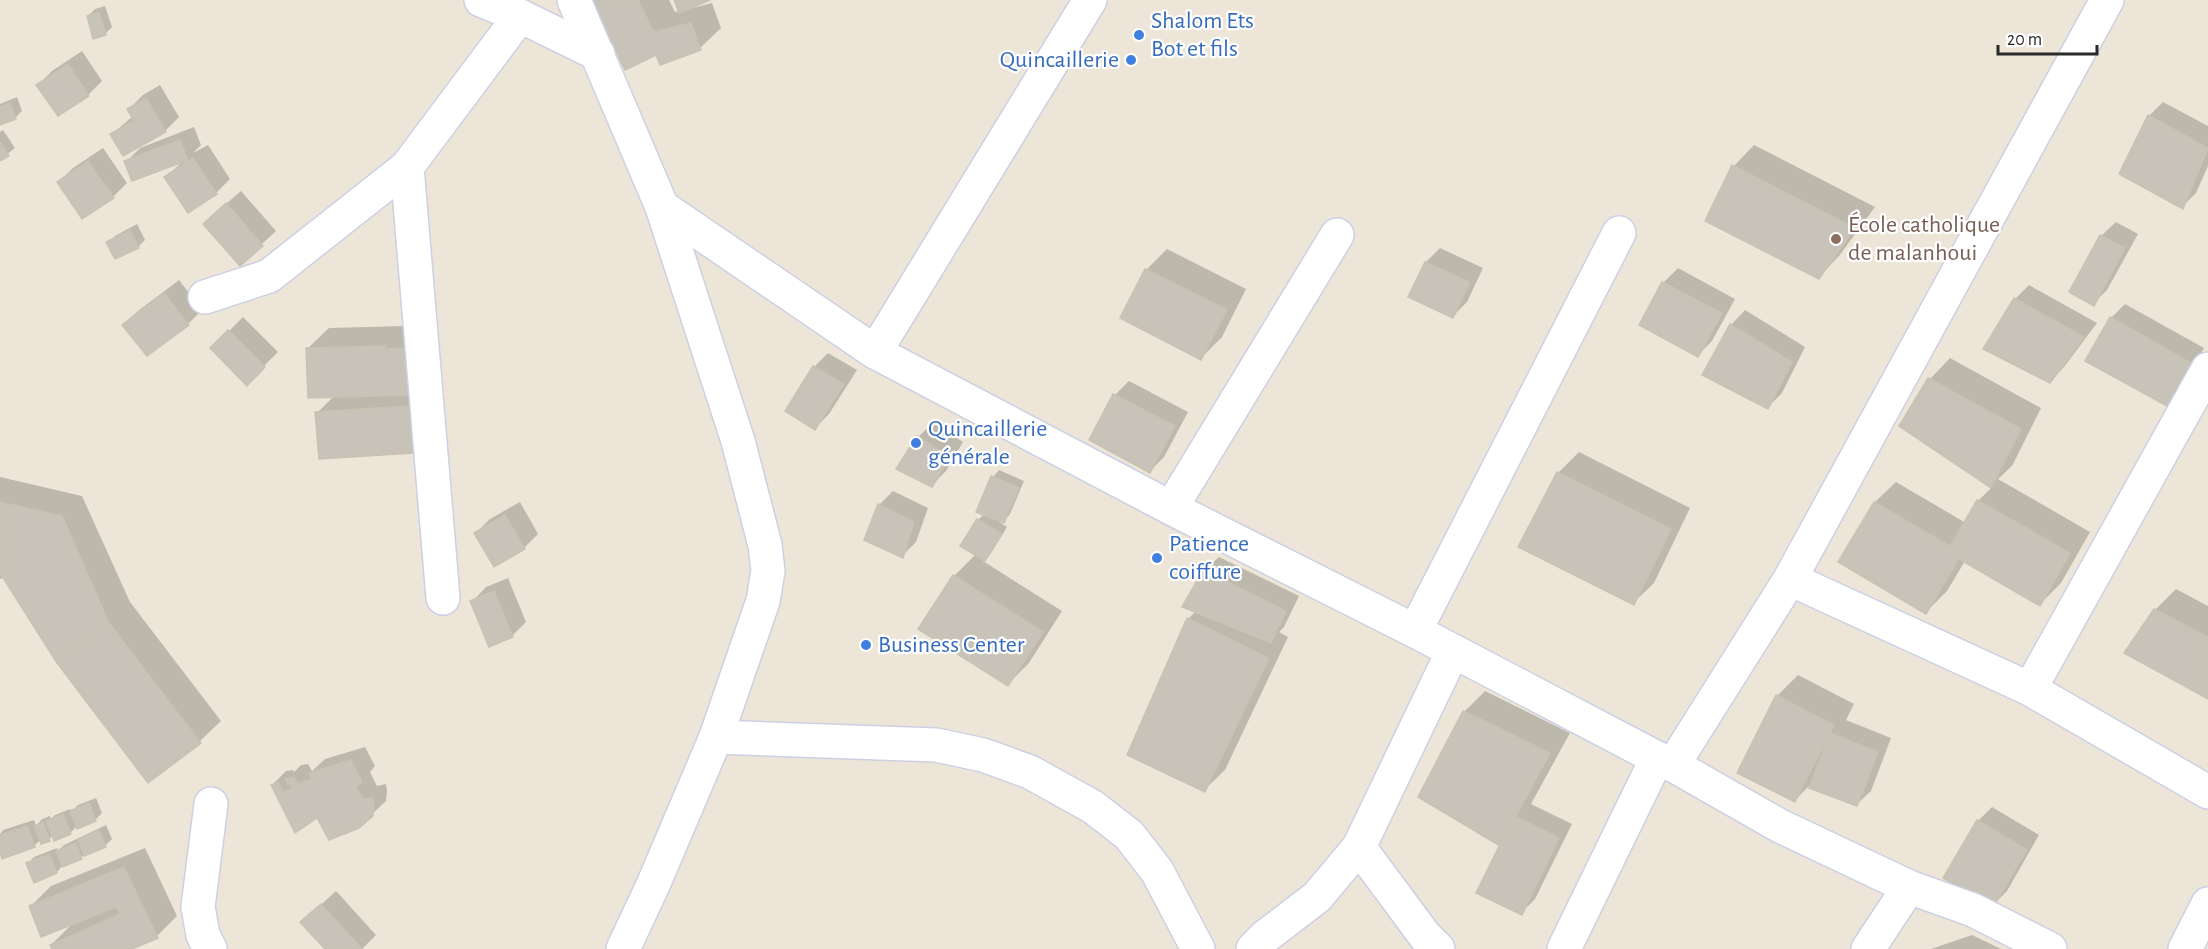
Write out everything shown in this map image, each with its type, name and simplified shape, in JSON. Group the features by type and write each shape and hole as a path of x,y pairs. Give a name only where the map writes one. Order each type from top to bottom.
{"street":[{"path":"481,0 520,16 598,54"},
{"path":"574,0 662,207 738,441 765,545 768,571 763,601 716,737 653,885 622,949"},
{"path":"875,352 1090,0"},
{"path":"1564,949 1665,762 1790,579 2107,0"},
{"path":"205,297 269,276 407,167 520,16"},
{"path":"407,167 442,598"},
{"path":"662,207 875,352 1171,508 1415,631 1665,762 1780,826 1908,887 1973,910 2050,949"},
{"path":"1415,631 1619,233"},
{"path":"1171,508 1337,235"},
{"path":"2030,689 2208,369"},
{"path":"1790,579 2030,689 2208,792"},
{"path":"1252,949 1317,897 1359,847 1453,651"},
{"path":"716,737 936,746 983,755 1030,772 1093,807 1129,835 1157,871 1198,949"},
{"path":"210,949 203,935 198,907 211,804"},
{"path":"1359,847 1425,936 1438,949"},
{"path":"1868,949 1908,887"},
{"path":"2185,949 2208,904"}],"building":[{"path":"591,0 638,0 654,32 691,23 701,50 660,65 656,55 625,70"},
{"path":"674,0 710,0 679,13"},
{"path":"99,12 106,35 93,39 87,16"},
{"path":"68,64 89,96 58,116 36,85"},
{"path":"146,98 166,132 123,156 110,134 134,121 127,109"},
{"path":"10,103 16,119 0,125 0,107"},
{"path":"2148,115 2208,148 2183,209 2119,174"},
{"path":"180,140 188,160 132,181 124,161"},
{"path":"0,142 9,156 0,161"},
{"path":"193,158 217,194 188,213 164,177"},
{"path":"88,161 114,198 82,219 57,182"},
{"path":"1732,165 1855,228 1819,279 1705,221"},
{"path":"226,203 263,246 240,266 203,224"},
{"path":"130,230 139,248 115,259 106,242"},
{"path":"2100,235 2125,248 2094,306 2069,292"},
{"path":"1425,262 1470,282 1453,318 1408,297"},
{"path":"1145,269 1227,310 1201,360 1120,318"},
{"path":"1662,282 1722,313 1698,357 1639,325"},
{"path":"164,293 189,325 147,356 122,325"},
{"path":"2014,298 2084,337 2050,383 1983,349"},
{"path":"2110,317 2191,363 2167,406 2085,361"},
{"path":"1730,324 1792,362 1768,409 1702,375"},
{"path":"228,330 265,367 247,386 210,348"},
{"path":"385,346 385,349 406,348 409,395 308,398 306,348"},
{"path":"813,366 844,384 815,430 785,411"},
{"path":"1928,378 2021,429 1991,488 1899,426"},
{"path":"1113,394 1175,426 1150,473 1089,440"},
{"path":"409,406 413,453 319,459 315,412"},
{"path":"917,436 950,457 932,487 896,469"},
{"path":"1557,472 1671,529 1634,605 1518,547"},
{"path":"991,476 1019,488 1004,523 976,512"},
{"path":"1977,500 2070,553 2040,606 1947,552"},
{"path":"0,502 62,516 109,623 57,663 0,573"},
{"path":"1874,502 1962,553 1926,614 1838,562"},
{"path":"878,504 914,522 903,558 864,540"},
{"path":"505,515 525,549 494,567 474,533"},
{"path":"977,519 1002,534 985,561 960,546"},
{"path":"1203,570 1286,611 1271,643 1182,607"},
{"path":"953,575 1043,632 1008,686 918,629"},
{"path":"494,591 513,637 489,647 470,601"},
{"path":"2154,609 2208,637 2208,699 2124,653"},
{"path":"1187,618 1269,658 1205,792 1127,755"},
{"path":"109,623 201,743 148,783 57,663"},
{"path":"1776,695 1834,725 1795,802 1737,773"},
{"path":"1463,711 1550,753 1500,846 1418,797"},
{"path":"1830,733 1878,752 1857,806 1809,788"},
{"path":"351,760 362,782 356,786 363,799 372,798 373,816 359,828 329,840 317,818 295,833 271,785 279,783 283,792 292,788 285,779 294,777 297,784 311,779 309,773"},
{"path":"89,803 96,821 77,829 70,811"},
{"path":"63,814 71,834 54,841 46,821"},
{"path":"1514,816 1559,838 1522,915 1476,893"},
{"path":"1977,820 2027,850 1993,907 1943,878"},
{"path":"43,822 50,841 41,844 34,826"},
{"path":"27,826 35,847 2,859 0,835"},
{"path":"99,830 106,847 84,856 78,839"},
{"path":"76,843 82,859 62,867 56,851"},
{"path":"50,854 57,873 34,883 26,863"},
{"path":"124,867 158,938 132,949 52,949 50,945 120,914 116,907 41,937 29,906"},
{"path":"321,904 362,949 325,949 300,922"}],"place":[{"name":"Shalom Ets Bot et fils","path":"1139,35"},
{"name":"Quincaillerie","path":"1131,60"},
{"name":"École catholique de malanhoui","path":"1836,239"},
{"name":"Quincaillerie générale","path":"916,443"},
{"name":"Patience coiffure","path":"1157,558"},
{"name":"Business Center","path":"866,645"}]}
